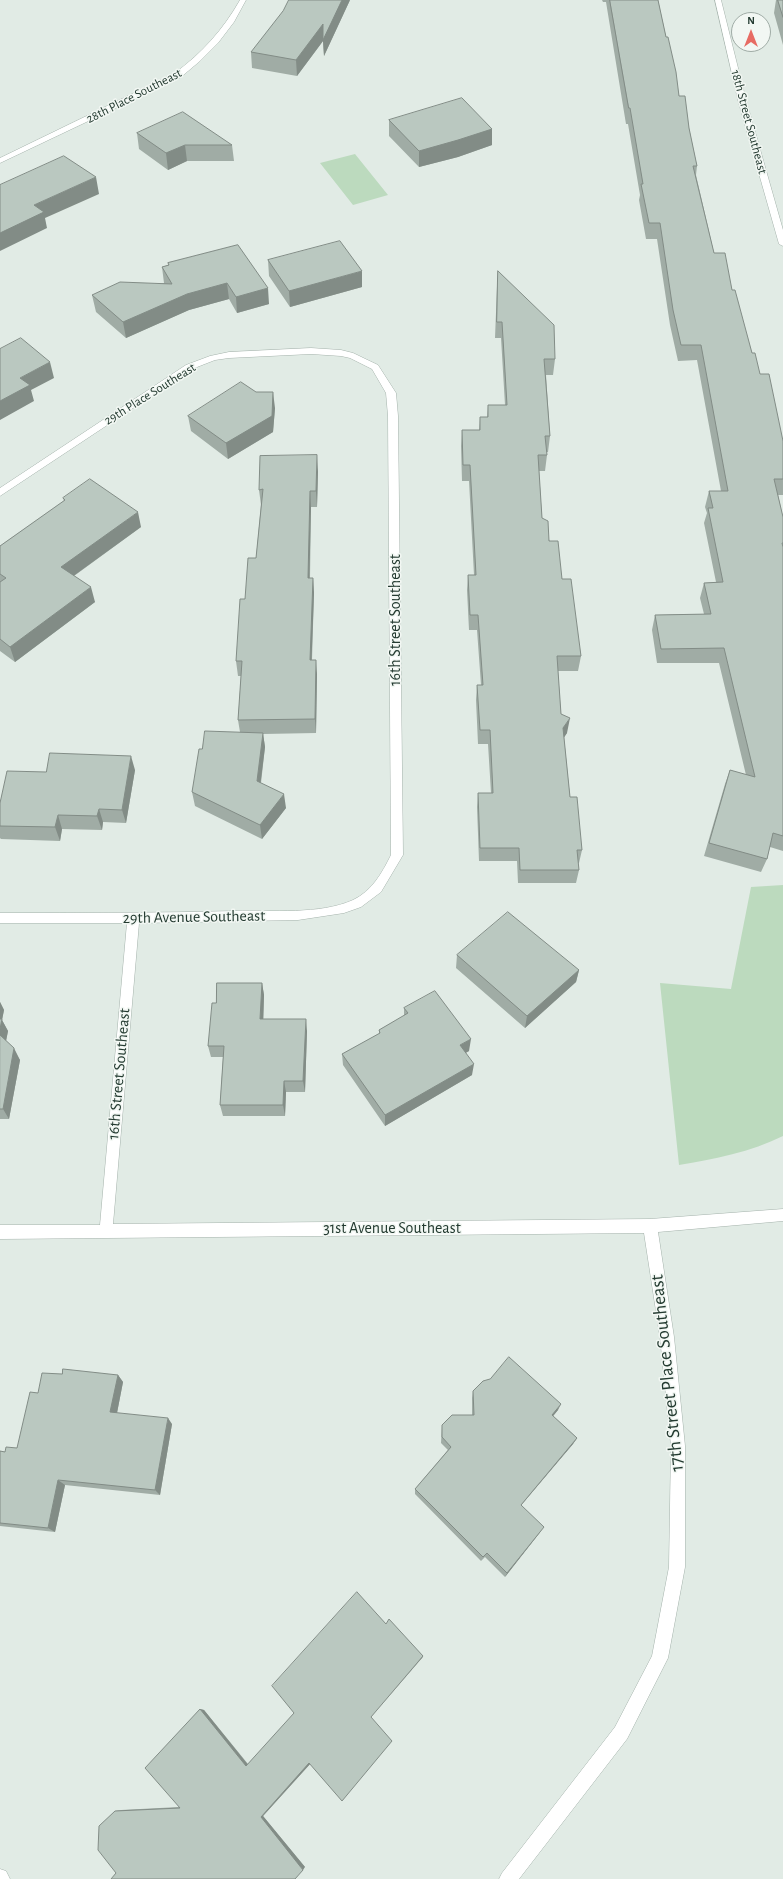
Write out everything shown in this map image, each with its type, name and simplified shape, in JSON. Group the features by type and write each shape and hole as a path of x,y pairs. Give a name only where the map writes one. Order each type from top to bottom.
{"street":[{"name":"28th Place Southeast","path":"0,161 72,128 178,75 195,63 212,47 225,31 243,0"},
{"name":"18th Street Southeast","path":"718,0 742,100 783,244"},
{"name":"29th Place Southeast","path":"0,492 189,366 229,354 311,351 341,353 365,361"},
{"name":"16th Street Southeast","path":"365,361 375,367 390,393 393,416 397,855 381,885"},
{"name":"29th Avenue Southeast","path":"0,918 133,918 334,911 356,903 373,893 381,885"},
{"name":"16th Street Southeast","path":"106,1230 133,918"},
{"name":"31st Avenue Southeast","path":"0,1232 650,1226 783,1215"},
{"name":"17th Street Place Southeast","path":"508,1879 621,1733 660,1658 677,1567 678,1446 667,1337 650,1226"}],"green space":[{"path":"355,154 388,195 353,205 320,163"},
{"path":"783,885 783,1136 745,1151 679,1165 660,983 731,989 751,887"}],"building":[{"path":"289,0 342,0 323,40 323,24 296,60 251,52 283,11"},
{"path":"610,0 658,0 666,37 668,37 676,72 679,96 685,96 689,128 697,166 693,166 714,253 725,253 732,290 735,290 752,353 755,353 760,374 769,374 783,441 783,479 774,479 783,517 783,836 773,833 767,859 709,843 730,770 755,777 724,648 661,649 655,615 711,614 704,583 723,582 708,508 713,508 709,491 728,491 701,345 681,345 673,310 660,223 649,223"},
{"path":"778,0 783,0 783,17"},
{"path":"462,98 492,129 419,151 389,120"},
{"path":"183,112 232,145 185,145 166,153 137,133"},
{"path":"64,156 96,177 34,205 44,212 0,233 0,185"},
{"path":"340,241 362,271 289,291 268,260"},
{"path":"238,245 268,288 236,297 227,283 187,294 123,322 92,295 120,282 172,284 162,267 169,265 168,263"},
{"path":"498,271 554,325 555,359 544,359 550,436 545,436 547,455 538,455 542,518 548,521 549,541 558,541 562,579 571,579 581,656 557,656 561,714 570,718 563,728 570,797 577,797 582,850 577,850 579,870 520,870 519,848 480,848 478,793 493,793 490,730 480,730 477,685 483,685 478,615 470,615 468,575 476,575 470,465 463,465 462,430 480,430 480,417 488,417 488,405 507,405 502,322 497,322"},
{"path":"21,338 50,362 20,378 30,385 0,401 0,349"},
{"path":"241,382 256,392 273,392 272,416 226,443 188,416"},
{"path":"317,455 316,491 310,491 308,578 313,578 310,660 316,660 315,719 238,720 242,661 236,661 240,599 245,599 248,558 256,558 263,489 259,490 260,456"},
{"path":"90,479 138,512 61,567 91,587 10,647 0,639 0,582 6,578 0,574 0,546 65,500 63,498"},
{"path":"205,731 263,733 257,781 284,794 260,825 192,792 199,749 202,749"},
{"path":"50,753 131,756 122,810 99,809 97,816 58,815 55,827 0,826 0,803 7,771 46,772"},
{"path":"508,912 579,970 527,1016 457,955"},
{"path":"217,983 262,983 260,1019 306,1019 303,1081 284,1081 283,1105 220,1105 224,1046 208,1046 212,1003 216,1003"},
{"path":"435,991 471,1039 460,1045 474,1064 385,1115 342,1054 380,1033 379,1030 408,1013 404,1008"},
{"path":"0,1035 14,1048 3,1109 0,1109"},
{"path":"509,1357 561,1404 552,1415 577,1438 521,1505 544,1527 507,1573 487,1553 483,1557 415,1489 451,1447 442,1437 442,1425 452,1415 474,1415 473,1391 483,1381 490,1379"},
{"path":"63,1369 118,1375 110,1412 168,1418 155,1490 58,1480 48,1528 0,1523 0,1451 5,1452 6,1447 17,1448 30,1392 38,1393 42,1373 62,1374"},
{"path":"357,1592 386,1624 389,1619 423,1656 371,1717 392,1741 342,1801 309,1763 261,1817 303,1870 295,1879 111,1879 116,1873 98,1850 99,1826 115,1811 180,1808 145,1768 200,1709 246,1766 294,1713 272,1686"}]}
